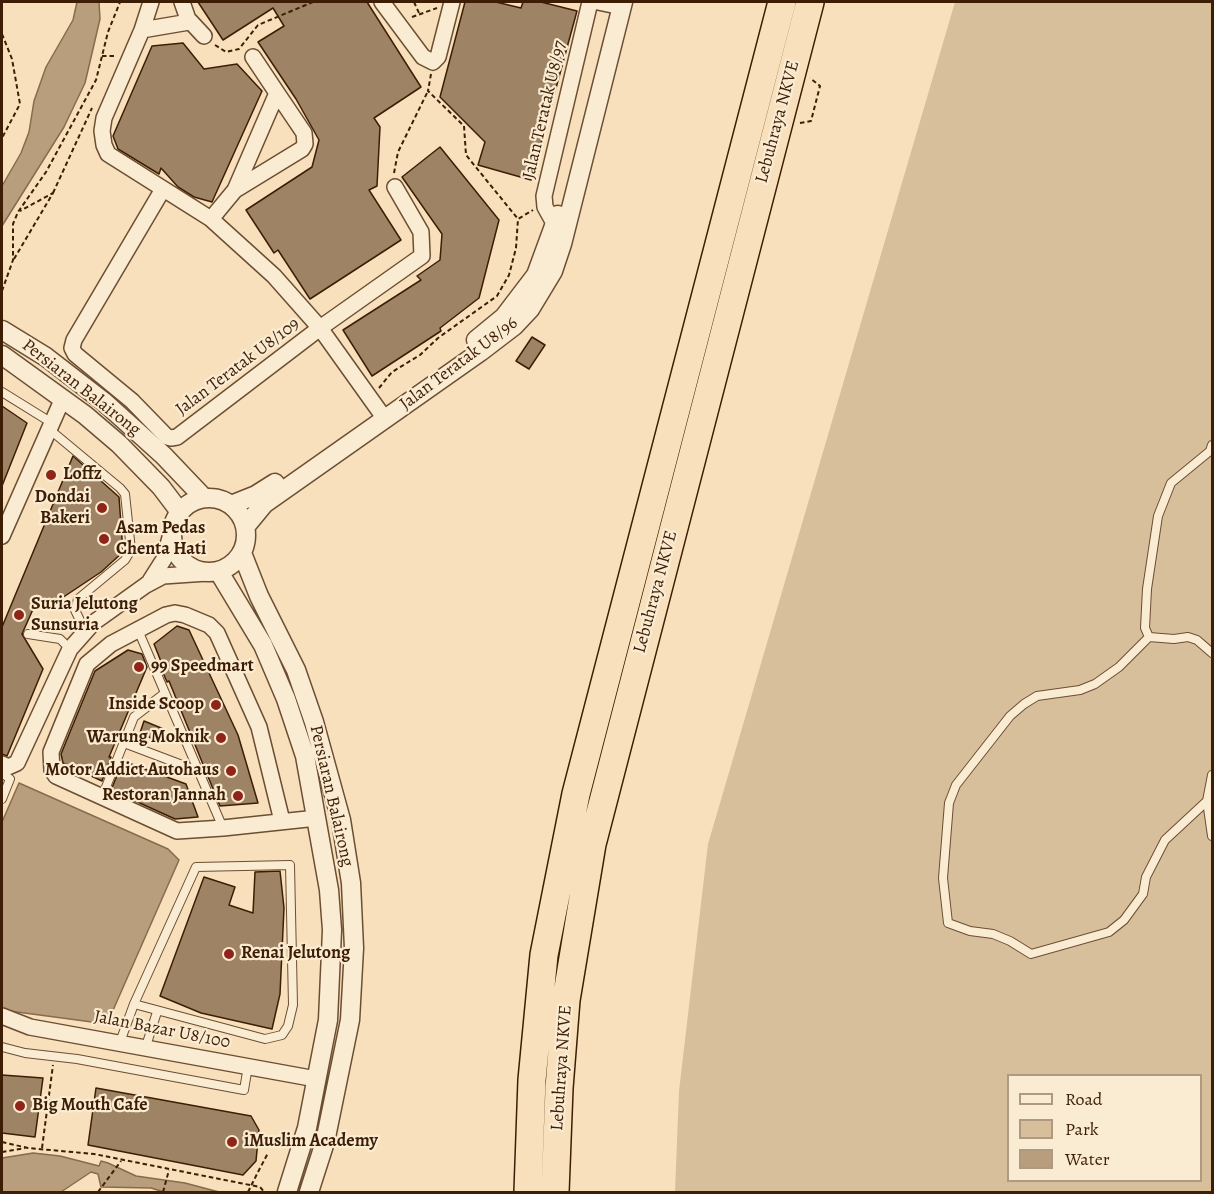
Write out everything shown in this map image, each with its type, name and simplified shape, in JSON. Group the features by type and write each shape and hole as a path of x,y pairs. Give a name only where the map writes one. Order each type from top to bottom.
{"highway":[{"name":"Lebuhraya NKVE","path":"528,1192 532,1080 544,955 576,794 782,2"},
{"name":"Lebuhraya NKVE","path":"555,1192 559,1088 566,1000 592,844 810,2"}],"street":[{"path":"151,2 142,30 104,118 104,145 114,160 211,219 274,276 320,328 381,415"},
{"path":"182,2 190,21 204,36"},
{"path":"382,2 423,57 433,62 438,57 452,3"},
{"name":"Jalan Teratak U8/97","path":"555,225 545,207 544,196 590,2"},
{"name":"Jalan Teratak U8/96","path":"245,527 264,504 504,317 536,275 555,225 613,3"},
{"name":"Jalan Teratak U8/96","path":"231,505 266,489 381,415 514,326 530,309 547,283 562,244 613,3"},
{"path":"142,30 190,21"},
{"path":"236,190 302,149 305,144 304,133 253,57"},
{"path":"211,219 236,190 278,93"},
{"name":"Jalan Teratak U8/109","path":"163,189 74,340 72,348 75,354 132,401 167,437 177,437 320,328 422,256 422,232 395,187"},
{"name":"Persiaran Balairong","path":"4,331 46,357 133,426 204,498"},
{"path":"2,355 63,398 119,444 161,487 180,512"},
{"path":"2,536 63,398"},
{"path":"2,764 8,767 17,763 70,649 85,631 146,585 163,576 213,572 228,568 242,553 246,536 238,511 223,500 204,498 194,500 180,512 158,571 146,585"},
{"path":"171,534 177,556 186,565 213,572"},
{"name":"Persiaran Balairong","path":"242,553 259,596 296,670 314,722 341,820 351,883 354,948 350,1020 325,1142 309,1192"},
{"name":"Persiaran Balairong","path":"213,572 263,645 286,699 305,756 329,890 332,941 331,994 302,1149 287,1192"},
{"path":"282,821 259,728 217,633 200,619 175,613 101,650 87,663 53,745 51,761 56,776 177,831 317,818"},
{"path":"85,631 101,650"},
{"name":"Jalan Bazar U8/100","path":"2,1016 30,1027 146,1046 316,1079"}],"lane":[{"path":"2,392 50,426 125,494 131,550 125,560 78,599 75,610 85,631"},
{"path":"1149,638 1145,628 1147,589 1158,516 1171,483 1210,451 1212,445"},
{"path":"138,630 223,828"},
{"path":"28,634 60,639 70,649"},
{"path":"1206,801 1165,840 1146,877 1143,894 1124,920 1108,932 1031,954 1010,940 993,934 970,931 948,923 943,878 949,803 956,785 1010,716 1037,696 1080,690 1095,684 1119,667 1149,638 1188,637 1197,640 1212,653"},
{"path":"102,797 138,712 165,693"},
{"path":"124,743 198,771"},
{"path":"2,773 10,779 2,799"},
{"path":"1212,775 1206,801 1212,836"},
{"path":"120,1042 134,1004 196,867 290,865 293,1005 288,1026 282,1035 265,1039 134,1004"},
{"path":"146,1046 157,1012"},
{"path":"2,1047 244,1090 248,1066"}],"path":[{"path":"13,261 13,224 18,212 46,172 75,122 96,80 120,2"},
{"path":"204,36 220,49 233,52 239,49 258,25 313,2"},
{"path":"414,2 419,13"},
{"path":"399,24 419,13 452,3"},
{"path":"2,34 12,59 20,104 2,137"},
{"path":"102,56 116,56"},
{"path":"395,187 394,165 428,91 433,62"},
{"path":"379,388 393,372 420,355 438,338 497,296 508,276 516,248 518,219 466,155 464,126 428,91"},
{"path":"2,291 13,261 53,193 18,212"},
{"path":"518,219 537,207 544,196"},
{"path":"42,1148 54,1057"},
{"path":"2,1142 28,1148"},
{"path":"2,1152 42,1148 122,1160 260,1187 264,1192"},
{"path":"248,1192 268,1153"},
{"path":"98,1192 122,1160"},
{"path":"163,1192 169,1170"},
{"path":"79,1192 93,1192"}],"green space":[{"path":"955,2 1212,2 1212,1192 675,1192 679,1091 708,844"}],"water":[{"path":"77,2 99,2 100,19 85,83 64,127 2,226 2,186 21,153 29,132 34,101 46,67 73,20"},
{"path":"19,783 168,849 179,860 107,1024 2,1010 2,822"},
{"path":"33,1153 60,1156 99,1166 101,1161 136,1176 185,1183 219,1192 164,1192 151,1188 101,1187 98,1174 91,1172 61,1192 2,1192 2,1158"}],"building":[{"path":"198,2 367,2 421,87 374,118 380,127 377,186 369,190 401,240 310,299 278,250 274,253 246,210 312,167 319,140 296,99 258,42 284,26 273,8 223,40"},
{"path":"465,2 496,2 521,8 523,2 541,2 577,11 531,180 478,165 485,142 440,97"},
{"path":"183,43 204,69 237,64 262,91 212,202 194,197 178,187 161,168 159,174 118,149 113,136 152,46"},
{"path":"440,147 499,220 479,298 440,328 441,331 372,376 343,330 421,280 417,276 440,260 442,234 402,177"},
{"path":"532,337 545,345 529,369 516,361"},
{"path":"2,406 27,423 2,486"},
{"name":"Suria Jelutong Sunsuria","path":"73,456 119,497 123,552 101,572 53,604 38,598 22,634 43,669 7,756 2,754 2,627"},
{"path":"177,626 189,630 238,735 258,803 220,806 169,681 167,682 161,668 162,664 154,644"},
{"path":"128,650 142,654 147,667 109,757 111,757 102,781 63,763 61,754 95,671"},
{"path":"144,721 166,730 160,742 140,733"},
{"path":"123,761 186,784 198,817 175,819 111,790"},
{"name":"Renai Jelutong","path":"280,871 284,908 280,994 272,1029 201,1013 160,996 204,877 235,887 229,905 253,913 255,872"},
{"path":"2,1075 43,1078 35,1137 2,1133"},
{"path":"96,1088 251,1116 259,1130 256,1161 243,1175 88,1145"}],"place":[{"name":"Loffz","path":"51,475"},
{"name":"Dondai Bakeri","path":"102,508"},
{"name":"Asam Pedas Chenta Hati","path":"104,539"},
{"name":"Suria Jelutong Sunsuria","path":"19,615"},
{"name":"99 Speedmart","path":"139,667"},
{"name":"Inside Scoop","path":"216,705"},
{"name":"Warung Moknik","path":"221,738"},
{"name":"Motor Addict Autohaus","path":"231,771"},
{"name":"Restoran Jannah","path":"238,796"},
{"name":"Renai Jelutong","path":"229,954"},
{"name":"Big Mouth Cafe","path":"20,1106"},
{"name":"iMuslim Academy","path":"232,1142"}]}
